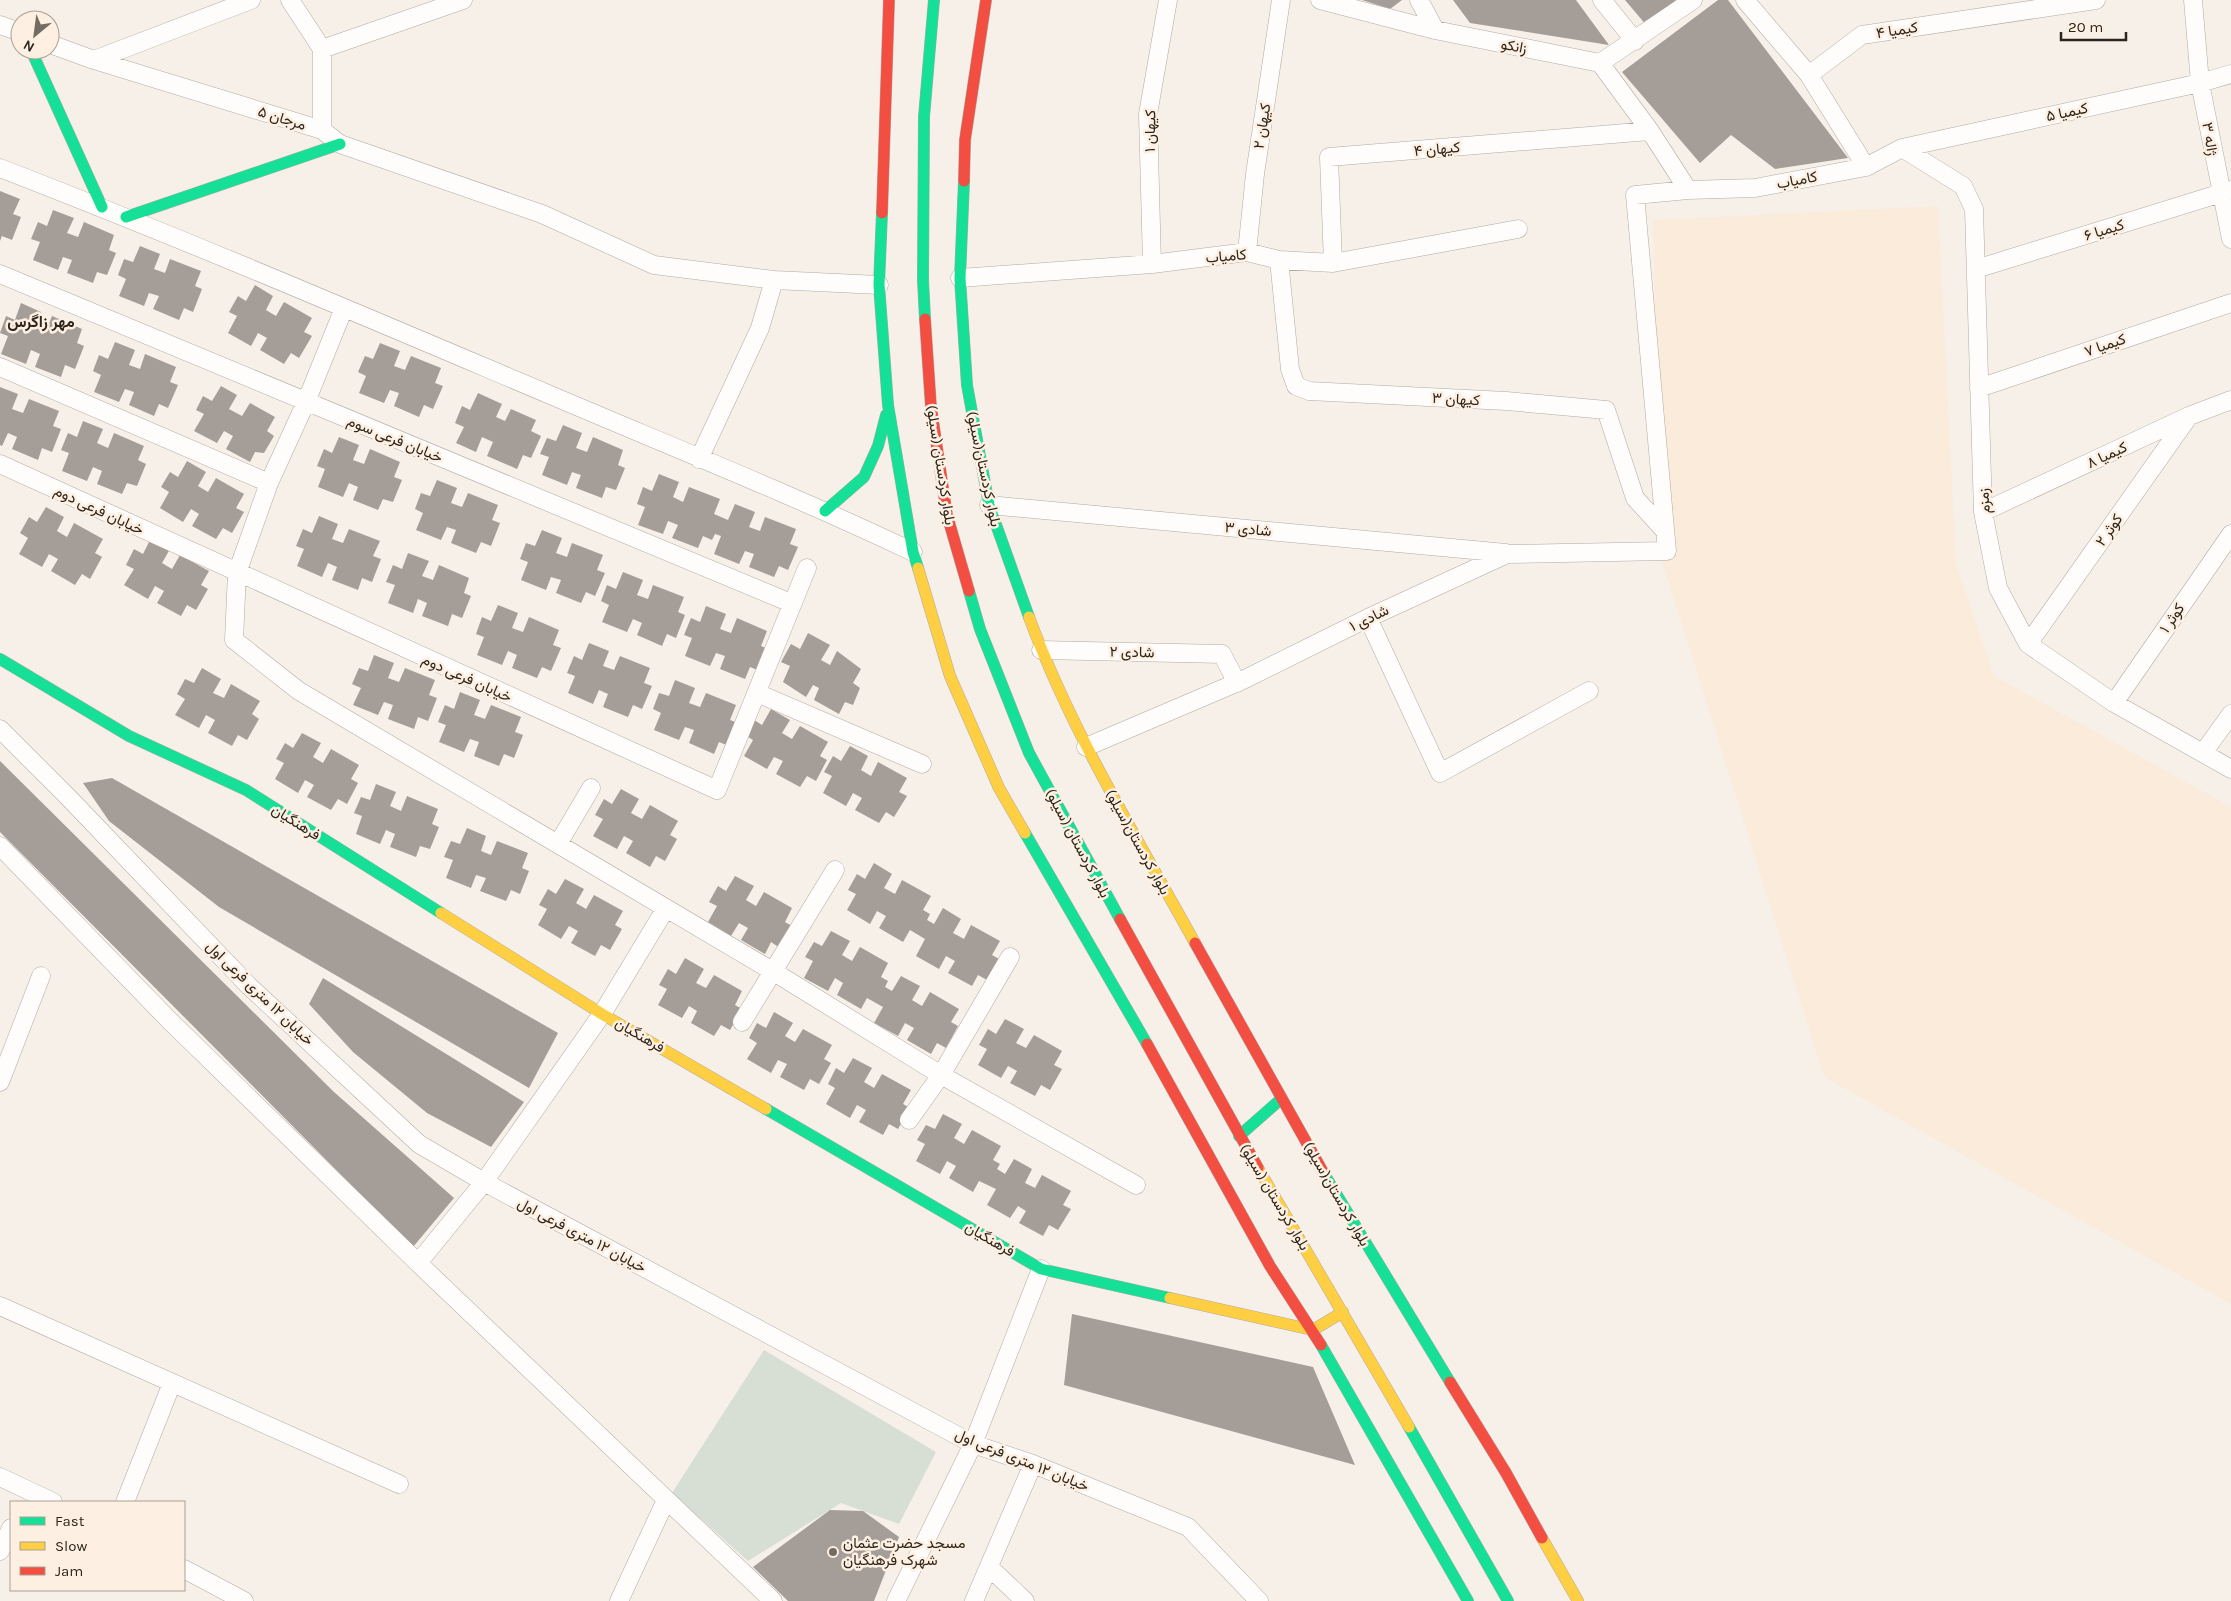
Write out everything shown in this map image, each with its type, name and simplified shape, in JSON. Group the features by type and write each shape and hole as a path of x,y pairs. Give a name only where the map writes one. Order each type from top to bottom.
{"street":[{"path":"94,60 251,0"},
{"path":"290,0 322,49 463,0"},
{"path":"889,0 879,285 888,406 913,552 950,676 998,788 1154,1054 1270,1266 1313,1330 1468,1601"},
{"name":"بلوار کردستان (سیلو)","path":"934,0 924,117 923,280 931,408 947,515 980,629 1029,753 1239,1136 1343,1312 1508,1601"},
{"name":"بلوار کردستان(سیلو)","path":"986,0 965,140 960,278 967,385 989,505 1041,650 1086,747 1281,1099 1355,1227 1506,1473 1578,1601"},
{"name":"کیهان ۱","path":"1152,264 1148,114 1168,0"},
{"name":"کیهان ۲","path":"1247,252 1255,174 1281,0"},
{"name":"زانکو","path":"1320,0 1435,30 1600,63"},
{"path":"1419,0 1435,30"},
{"path":"1602,0 1635,41"},
{"path":"1688,190 1650,132 1600,63 1693,0"},
{"path":"1745,0 1809,75 1866,167"},
{"name":"کیمیا ۴","path":"1809,75 1862,35 2096,0"},
{"name":"ژاله ۳","path":"2193,0 2200,83 2226,192 2231,239"},
{"name":"مرجان ۵","path":"60,48 94,60 322,130 322,49"},
{"path":"35,60 102,207"},
{"name":"کیمیا ۵","path":"1902,148 2200,83 2231,74"},
{"path":"322,130 340,144 542,214 654,265 774,280 879,285"},
{"name":"کیهان ۴","path":"1333,263 1329,157 1650,132"},
{"path":"126,217 340,144"},
{"name":"کامیاب","path":"1665,531 1635,195 1688,190 1755,188 1866,167 1902,148"},
{"name":"زمزم","path":"1902,148 1963,186 1974,209 1983,512 1998,588 2028,644 2114,703 2231,769"},
{"path":"0,168 102,207 344,308 825,511 913,552"},
{"name":"کیمیا ۶","path":"1976,269 2226,192"},
{"name":"کامیاب","path":"960,278 1152,264 1247,252 1279,260 1333,263 1518,229"},
{"name":"کیهان ۳","path":"1279,260 1290,369 1296,386 1309,391 1506,401 1606,410 1634,498 1665,531"},
{"name":"خیابان فرعی سوم","path":"0,274 791,603"},
{"path":"699,459 760,328 774,280"},
{"name":"کیمیا ۷","path":"1979,388 2231,302"},
{"path":"344,308 306,402 269,483 237,573 234,640 299,691 774,972 941,1075 1136,1185"},
{"path":"0,367 269,483"},
{"name":"کیمیا ۸","path":"1983,512 2189,416 2231,400"},
{"path":"825,511 864,477 878,446 888,406"},
{"name":"کوثر ۲","path":"2028,644 2189,416"},
{"name":"خیابان فرعی دوم","path":"0,464 717,790 757,693 791,603 807,568"},
{"name":"شادی ۳","path":"989,505 1507,554"},
{"name":"شادی ۱","path":"1086,747 1237,683 1368,618 1507,554 1667,551 1665,531"},
{"name":"کوثر ۱","path":"2114,703 2231,534"},
{"path":"1368,618 1440,773 1589,691"},
{"name":"شادی ۲","path":"1041,650 1222,654 1237,683"},
{"name":"فرهنگیان","path":"0,659 128,736 246,790 602,1014 1042,1269 1313,1330"},
{"path":"757,693 922,764"},
{"path":"2203,753 2231,714"},
{"name":"خیابان ۱۲ متری فرعی اول","path":"0,729 68,797 249,986 419,1144 484,1182 974,1444 1033,1464 1188,1527 1258,1601"},
{"path":"558,844 591,788"},
{"path":"0,846 169,1020 418,1263 773,1601"},
{"path":"742,1022 835,870"},
{"path":"418,1263 484,1182 602,1014 666,908"},
{"path":"909,1120 941,1075 1010,957"},
{"path":"0,1082 41,976"},
{"path":"1239,1136 1281,1099"},
{"path":"896,1601 974,1444 1042,1269"},
{"path":"0,1306 399,1484"},
{"path":"1313,1330 1343,1312"},
{"path":"125,1501 172,1383"},
{"path":"974,1601 1033,1464"},
{"path":"0,1477 27,1497 48,1501"},
{"path":"619,1601 666,1500"},
{"path":"0,1551 10,1530"},
{"path":"989,1567 1025,1601"},
{"path":"185,1570 244,1601"}],"shaded area":[{"path":"1938,206 1956,564 1994,676 2231,807 2231,1304 1824,1077 1662,561 1653,220"},
{"path":"764,1350 936,1452 899,1524 841,1503 748,1561 672,1493"}],"building":[{"path":"1362,0 1402,0 1390,9"},
{"path":"1453,0 1576,0 1609,45 1470,23"},
{"path":"1625,0 1676,0 1647,26"},
{"path":"1718,0 1728,0 1848,158 1775,169 1731,135 1700,163 1622,72"},
{"path":"0,191 20,199 13,214 21,217 12,240 2,236 0,241"},
{"path":"53,210 74,218 67,233 78,237 84,222 114,235 109,250 116,253 107,275 97,272 93,283 67,273 72,260 63,257 58,270 33,260 40,242 31,239 38,222 47,226"},
{"path":"140,246 160,254 154,269 165,273 170,259 201,271 195,286 202,289 193,312 184,308 179,320 153,309 159,296 149,293 144,306 119,296 126,279 118,275 124,259 133,262"},
{"path":"255,285 273,296 266,310 276,316 284,302 312,318 304,332 312,336 299,358 291,353 284,364 260,350 267,338 258,333 251,346 228,333 237,316 229,312 238,296 246,301"},
{"path":"21,303 41,312 35,326 46,331 52,316 82,329 77,343 84,346 75,369 65,365 61,377 35,367 40,354 31,350 26,364 1,354 8,336 0,333 6,316 15,320"},
{"path":"115,342 135,350 129,365 140,369 145,354 176,367 170,382 178,385 168,408 159,404 154,416 129,405 134,392 125,389 119,402 94,392 101,375 93,371 99,355 108,359"},
{"path":"380,343 400,351 394,366 405,370 411,356 441,368 435,383 443,386 433,409 424,405 419,417 394,406 399,393 390,390 384,403 359,393 366,376 358,372 365,356 373,359"},
{"path":"221,386 237,395 229,409 242,416 250,403 275,417 267,431 274,436 264,453 255,452 250,462 226,449 233,436 224,431 217,443 194,431 204,414 196,410 203,396 212,401"},
{"path":"0,387 18,394 12,409 23,413 29,399 59,411 53,426 61,429 52,452 42,448 38,460 12,449 17,437 8,433 2,446 0,445"},
{"path":"478,393 502,404 496,417 505,421 511,409 536,420 531,431 541,436 531,458 523,455 517,469 487,456 493,442 482,437 476,452 456,443 464,427 455,423 462,406 470,410"},
{"path":"83,421 103,429 97,443 108,448 114,433 144,446 138,460 146,464 137,486 127,483 122,494 97,484 102,471 93,467 87,481 62,471 69,453 61,450 68,433 77,437"},
{"path":"563,425 582,433 576,448 587,452 593,437 623,450 618,465 625,468 616,490 606,487 602,498 576,488 581,475 572,472 567,485 542,475 549,457 540,454 547,438 556,441"},
{"path":"339,437 359,445 353,460 364,464 370,449 400,462 394,477 402,480 393,502 383,499 378,510 353,500 358,487 349,483 343,497 318,487 325,469 317,466 324,449 332,453"},
{"path":"187,461 206,472 198,486 208,492 216,478 244,494 236,508 244,512 232,533 223,528 216,539 192,526 199,514 191,509 183,522 160,508 169,492 161,487 170,472 178,477"},
{"path":"659,474 679,482 673,497 683,502 689,487 720,499 714,514 728,520 735,504 755,512 749,527 760,531 765,517 796,529 790,544 798,547 788,570 779,566 774,577 749,567 754,554 745,551 739,564 714,554 721,536 715,534 712,540 703,536 698,548 672,538 678,525 668,521 663,534 638,525 645,507 637,504 643,487 652,491"},
{"path":"437,480 457,488 451,503 462,507 468,493 498,505 492,520 500,523 491,546 481,542 476,553 451,543 456,530 447,527 441,540 416,530 423,513 415,509 421,493 430,496"},
{"path":"46,507 64,517 57,531 67,537 74,523 103,539 95,553 102,557 90,579 82,574 75,585 51,571 58,559 49,554 42,567 19,554 28,538 20,533 29,517 37,522"},
{"path":"319,516 338,524 332,539 343,543 349,529 380,541 373,556 381,559 372,582 362,578 358,590 332,580 337,567 328,563 322,577 297,566 304,549 296,546 303,529 312,533"},
{"path":"542,530 562,538 556,553 567,557 572,543 603,555 597,570 605,573 595,596 586,592 581,603 556,593 561,580 551,577 546,590 521,580 528,562 520,559 526,543 535,546"},
{"path":"151,538 170,549 162,563 172,569 180,555 209,571 201,585 208,589 196,610 187,605 181,616 157,603 164,591 155,586 148,599 124,585 134,569 126,565 134,549 143,554"},
{"path":"408,553 429,561 422,576 433,580 439,565 469,578 464,593 471,596 462,618 452,614 448,626 422,616 427,603 418,599 413,613 388,603 395,585 386,582 393,565 402,569"},
{"path":"623,572 643,580 637,595 648,599 653,585 684,597 678,612 685,615 676,638 667,634 662,646 637,635 642,623 633,619 627,632 602,622 609,605 601,601 607,585 616,589"},
{"path":"498,605 518,613 512,628 523,632 529,617 559,630 553,645 561,648 551,671 542,667 537,678 512,668 517,655 508,651 502,665 477,655 484,637 476,634 482,617 491,621"},
{"path":"706,606 726,614 720,629 731,633 737,618 767,631 761,646 769,649 760,671 750,667 745,679 720,669 725,656 716,653 710,666 685,656 692,638 684,635 691,618 700,622"},
{"path":"808,633 830,645 821,660 830,665 837,651 861,669 853,683 860,688 853,705 845,702 839,714 814,700 819,688 813,685 806,697 783,682 790,666 781,662 791,644 800,649"},
{"path":"589,643 609,651 603,666 614,670 620,656 650,668 644,683 652,686 642,709 633,705 628,717 603,707 608,694 599,690 593,704 568,693 575,676 567,673 574,656 582,660"},
{"path":"374,655 394,663 388,678 399,682 405,668 435,680 429,695 437,698 428,721 418,717 414,729 388,719 393,705 384,702 378,715 353,705 361,688 352,684 359,668 368,671"},
{"path":"202,668 221,679 213,693 224,698 231,684 260,701 252,714 259,719 247,740 238,735 232,746 208,733 215,720 206,715 199,728 175,715 185,699 177,694 185,679 194,683"},
{"path":"675,680 695,688 689,703 700,707 706,693 736,705 730,720 738,723 729,746 719,742 714,754 689,743 694,730 685,727 679,740 654,730 661,713 653,709 659,693 669,696"},
{"path":"460,692 480,700 474,715 485,719 491,705 521,717 515,732 523,735 514,758 504,754 499,766 474,756 479,742 470,739 464,752 439,742 446,725 438,722 445,705 454,709"},
{"path":"771,709 790,720 782,733 792,739 800,726 828,742 820,756 827,760 816,781 807,776 800,787 776,774 783,761 774,757 767,769 744,756 753,740 745,735 754,720 762,725"},
{"path":"302,733 321,743 313,757 323,763 331,749 359,765 351,779 358,783 347,804 338,799 331,810 307,797 314,785 305,780 298,793 275,779 284,763 276,759 285,743 293,748"},
{"path":"850,746 868,756 861,770 871,776 878,762 907,778 899,792 907,796 894,817 886,812 879,823 855,810 862,798 853,793 846,806 823,793 832,776 824,772 833,756 841,761"},
{"path":"0,761 334,1092 454,1198 413,1247 0,832"},
{"path":"112,778 558,1033 529,1088 219,907 109,821 83,783"},
{"path":"376,784 396,792 390,806 401,811 407,796 438,809 432,824 439,827 430,849 420,846 416,857 390,847 395,834 386,830 380,844 356,834 362,816 354,813 361,797 370,800"},
{"path":"621,789 639,799 631,813 642,819 650,805 678,821 670,835 677,839 665,861 656,856 650,867 626,853 633,841 624,836 617,849 593,836 603,819 595,815 604,799 612,804"},
{"path":"467,828 486,836 481,851 491,855 497,841 528,853 522,868 529,871 520,894 511,890 506,901 480,891 486,878 476,875 471,888 446,878 453,860 444,857 451,841 460,844"},
{"path":"874,863 892,874 884,888 895,894 902,880 931,896 923,910 930,914 927,920 934,924 943,908 961,919 953,933 964,939 971,925 1000,941 992,955 999,959 987,980 978,975 972,986 948,973 955,961 946,956 939,969 916,956 925,939 910,930 903,942 879,928 886,916 877,911 870,924 847,910 856,894 848,890 857,874 865,879"},
{"path":"735,876 754,886 746,900 756,906 764,892 792,908 785,922 792,926 780,948 771,942 765,954 741,940 748,928 739,923 731,936 708,922 717,906 709,902 718,886 726,891"},
{"path":"565,879 584,889 576,903 586,909 594,895 623,911 615,925 622,929 610,950 601,945 595,956 571,943 578,931 569,926 561,939 538,925 547,909 539,905 548,889 556,894"},
{"path":"831,931 850,941 842,955 852,961 860,947 888,963 881,977 888,981 885,987 892,991 901,976 920,986 912,1000 922,1006 930,992 959,1009 951,1022 958,1026 946,1048 937,1043 931,1054 907,1040 914,1028 905,1023 898,1036 874,1023 883,1007 867,998 861,1009 837,995 843,983 835,978 828,991 804,978 813,961 805,957 814,942 822,946"},
{"path":"685,958 704,969 696,983 706,988 714,975 742,991 735,1005 742,1009 730,1030 721,1025 714,1036 691,1023 697,1011 689,1006 682,1018 658,1005 667,989 659,985 668,969 676,974"},
{"path":"323,978 524,1102 491,1147 427,1113 353,1052 309,1004"},
{"path":"774,1012 793,1023 785,1036 795,1042 803,1029 832,1045 824,1059 831,1063 819,1084 810,1079 804,1090 780,1077 787,1064 778,1060 771,1073 747,1059 757,1043 749,1038 757,1023 766,1028"},
{"path":"1005,1019 1024,1029 1016,1043 1026,1048 1034,1035 1062,1051 1054,1065 1062,1069 1050,1090 1041,1085 1035,1096 1010,1083 1017,1071 1008,1066 1001,1078 978,1065 987,1049 979,1045 988,1029 996,1034"},
{"path":"853,1058 872,1068 864,1082 874,1088 882,1074 911,1090 903,1104 910,1108 898,1129 889,1124 883,1135 859,1122 866,1110 857,1105 850,1118 826,1104 835,1088 828,1084 836,1068 844,1073"},
{"path":"943,1114 962,1124 954,1138 964,1144 972,1130 1001,1146 993,1160 1000,1164 997,1169 1005,1174 1014,1159 1032,1169 1025,1183 1035,1188 1042,1175 1071,1191 1063,1205 1071,1209 1058,1230 1049,1225 1043,1236 1019,1223 1026,1211 1018,1206 1010,1218 987,1205 996,1189 979,1181 973,1192 949,1178 956,1166 947,1161 940,1174 916,1161 925,1144 917,1140 926,1125 935,1129"},
{"path":"1072,1314 1313,1367 1355,1465 1064,1385"},
{"name":"مسجد حضرت عثمان شهرک فرهنگیان","path":"830,1510 863,1511 899,1537 874,1601 788,1601 753,1567"}],"traffic: fast":[{"path":"925,319 923,280 924,117 934,0"},
{"path":"36,60 102,207"},
{"path":"126,217 340,144"},
{"path":"964,181 960,278 967,385 989,505 1029,617"},
{"path":"882,213 879,285 888,405 913,552 918,568"},
{"path":"825,511 864,477 878,446 886,415"},
{"path":"969,591 980,629 1029,753 1120,919"},
{"path":"0,659 129,736 246,790 441,913"},
{"path":"1025,833 1147,1044"},
{"path":"1239,1136 1281,1099"},
{"path":"766,1109 1041,1269 1170,1298"},
{"path":"1323,1172 1450,1382"},
{"path":"1321,1345 1468,1601"},
{"path":"1409,1427 1508,1601"}],"traffic: slow":[{"path":"918,568 950,676 999,788 1025,833"},
{"path":"1029,617 1064,701 1084,742 1195,943"},
{"path":"441,913 602,1014 766,1109"},
{"path":"1258,1168 1409,1427"},
{"path":"1170,1298 1313,1330"},
{"path":"1313,1330 1343,1312"},
{"path":"1542,1538 1578,1601"}],"traffic: jam":[{"path":"882,213 889,0"},
{"path":"964,181 965,140 986,0"},
{"path":"925,319 931,407 947,515 969,591"},
{"path":"1120,919 1258,1168"},
{"path":"1195,943 1323,1172"},
{"path":"1147,1044 1270,1266 1321,1345"},
{"path":"1450,1382 1506,1473 1542,1538"}],"place":[{"name":"مسجد حضرت عثمان شهرک فرهنگیان","path":"833,1552"}],"district":[{"name":"مهر زاگرس","path":"41,321"}]}
